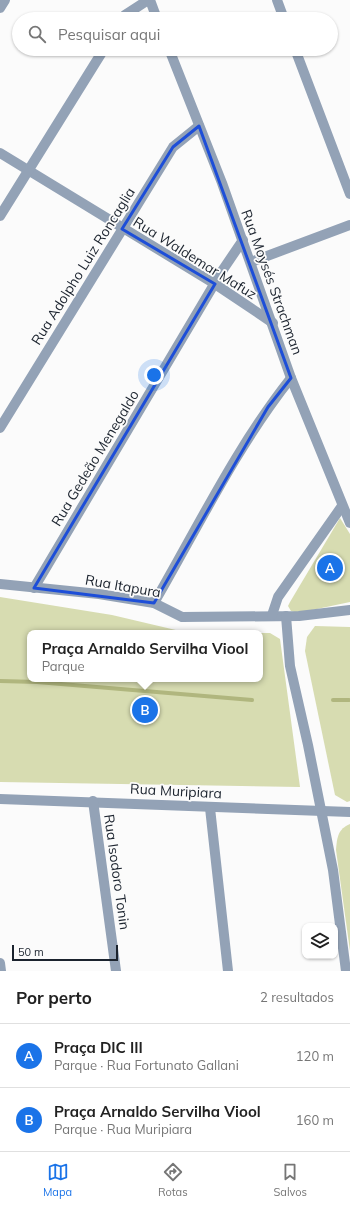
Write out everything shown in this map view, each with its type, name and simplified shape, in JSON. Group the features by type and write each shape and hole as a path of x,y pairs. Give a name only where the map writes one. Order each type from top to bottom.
{"street":[{"path":"0,8 5,0"},
{"path":"130,12 149,0 155,12"},
{"path":"277,0 281,12"},
{"path":"0,216 100,56"},
{"name":"Rua Moysés Strachman","path":"172,56 243,240 291,378 350,524"},
{"path":"298,56 350,194"},
{"name":"Rua Adolpho Luiz Roncaglia","path":"0,428 173,147 199,126"},
{"name":"Rua Waldemar Mafuz","path":"0,153 122,229 215,284 273,323"},
{"path":"251,262 350,225"},
{"name":"Rua Gedeão Menegaldo","path":"34,588 215,284 243,240"},
{"path":"154,603 260,420 291,378"},
{"path":"272,615 278,597 342,506"},
{"name":"Rua Itapura","path":"0,584 99,594 154,603 182,616 286,616 350,610"},
{"path":"286,616 290,666 322,812 332,870 346,971"},
{"name":"Rua Muripiara","path":"0,799 93,801 210,808 350,812"},
{"name":"Rua Isodoro Tonin","path":"93,801 116,971"},
{"path":"210,808 228,971"},
{"path":"0,963 1,971"}],"highlighted area":[{"path":"199,126 291,378 268,407 154,603 34,588 215,284 122,229 173,147"}],"green space":[{"path":"340,518 350,534 350,602 298,613 291,611 288,606 290,602"},
{"path":"0,597 112,615 176,630 27,630 27,682 263,682 263,633 270,633 280,639 300,787 0,782"},
{"path":"315,626 350,627 350,801 347,802 335,795 305,651 307,637"},
{"path":"350,824 350,951 336,850 339,834 343,828"}],"waterway":[{"path":"0,681 27,682"},
{"path":"37,682 252,700"},
{"path":"333,700 349,700"}],"place":[{"name":"Praça DIC III","path":"330,568"},
{"name":"Praça Arnaldo Servilha Viool","path":"145,710"}]}
